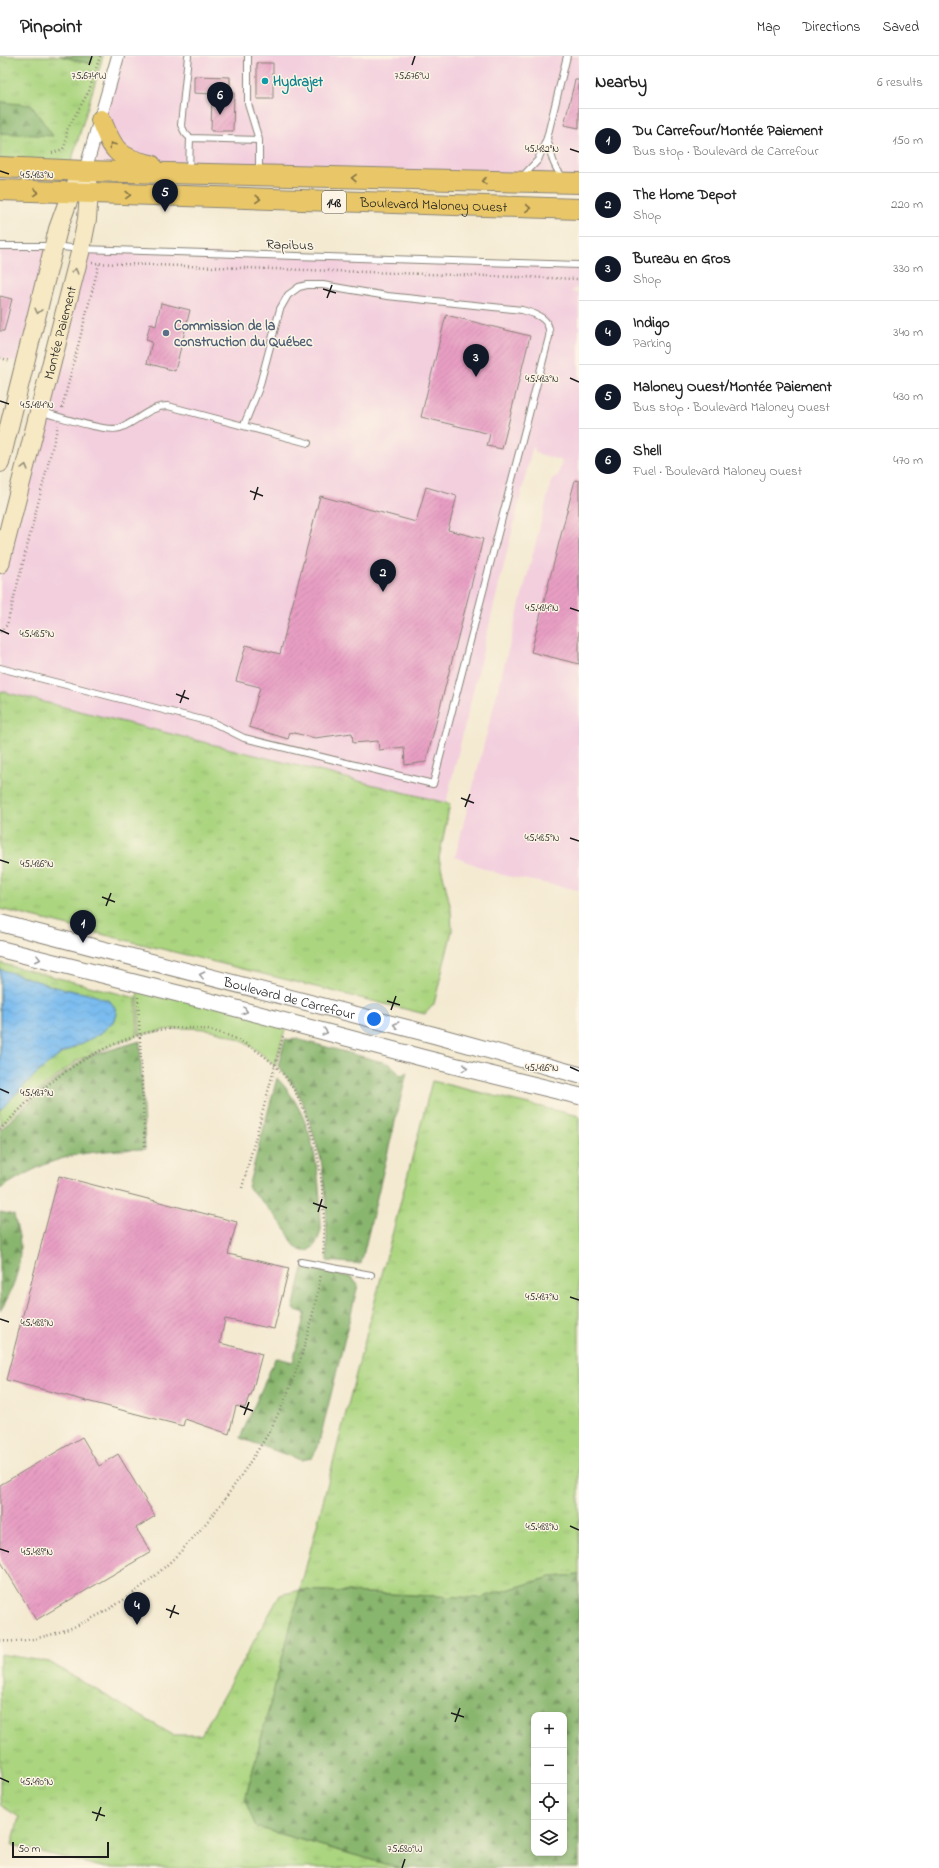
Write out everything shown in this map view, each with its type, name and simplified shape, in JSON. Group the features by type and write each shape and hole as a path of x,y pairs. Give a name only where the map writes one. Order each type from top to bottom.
{"main road":[{"path":"100,120 111,145 117,153 138,162 195,173"},
{"name":"Boulevard Maloney Ouest","path":"0,167 574,183"},
{"name":"Montée Paiement","path":"0,463 53,246 80,193 85,170"},
{"name":"Boulevard Maloney Ouest","path":"0,190 579,209"},
{"name":"Montée Paiement","path":"0,564 40,412 85,255 87,219 80,193"}],"street":[{"name":"Montée Paiement","path":"85,170 118,56"},
{"name":"Boulevard de Carrefour","path":"0,923 427,1033 579,1075"},
{"name":"Boulevard de Carrefour","path":"0,949 137,983 427,1059 579,1096"}],"lane":[{"path":"188,56 181,125 184,133 190,138 259,140"},
{"path":"248,56 248,104 259,140 259,175"},
{"path":"518,181 538,160 547,138 567,56"},
{"path":"190,138 195,173"},
{"path":"547,138 556,169 574,183"},
{"name":"Rapibus","path":"0,246 53,246 85,255 579,265"},
{"path":"0,668 214,723 244,738 433,784 549,337 550,330 547,323 541,317 522,310 388,296 323,285 307,285 299,287 288,295 280,309 259,388 244,425"},
{"path":"40,412 110,430 128,424 159,406 168,406 308,442"},
{"path":"301,1262 371,1275"}],"path":[{"path":"63,149 67,130 89,91 100,56"},
{"path":"85,255 99,264 579,279"},
{"path":"0,632 6,624 99,264"},
{"path":"137,983 145,1149"},
{"path":"242,1188 287,1022"},
{"path":"0,1130 35,1096 86,1057 140,1035 179,1028 205,1028 237,1039 264,1055 289,1080 297,1096 314,1140 320,1162 323,1205 323,1266 315,1306 299,1365 279,1413 265,1438 234,1486 203,1528 154,1577 109,1610 89,1620 52,1634 18,1641 0,1641"}],"shaded area":[{"path":"118,56 579,56 579,183 85,171"},
{"path":"0,246 53,246 17,362 0,358"},
{"path":"81,249 579,265 579,286 571,292 579,293 579,890 502,875 455,857 552,479 558,475 562,461 536,453 533,445 445,807 0,694 0,564"}],"green space":[{"path":"0,56 103,56 71,163 0,164"},
{"path":"60,56 93,56 91,64"},
{"path":"0,102 31,105 53,136 0,133"},
{"path":"0,691 450,804 439,858 451,909 452,931 434,1004 425,1014 0,909"},
{"path":"0,963 136,998 138,1035 80,1059 28,1099 0,1127"},
{"path":"137,983 287,1022 275,1066 259,1052 244,1042 212,1030 195,1028 178,1029 140,1035"},
{"path":"293,1038 390,1064 401,1076 407,1072 361,1264 327,1261 326,1197 321,1159 305,1108 295,1088 278,1066 285,1039 293,1040"},
{"path":"140,1041 145,1149 86,1153 53,1161 19,1177 0,1189 0,1130 35,1096 86,1057"},
{"path":"277,1078 290,1094 308,1129 317,1168 321,1229 314,1247 306,1251 302,1251 295,1246 280,1222 248,1187"},
{"path":"432,1081 579,1116 579,1575 551,1577 480,1598 300,1590"},
{"path":"0,1212 14,1215 19,1234 20,1254 15,1280 0,1311"},
{"path":"303,1268 351,1277 358,1285 318,1447 312,1458 301,1460 240,1438 275,1359 278,1358 293,1362 305,1313 293,1309"},
{"path":"579,1575 579,1868 400,1868 256,1827 245,1800 300,1590 480,1598 551,1577"},
{"path":"300,1590 245,1800 256,1827 400,1868 106,1868 12,1845 19,1817 0,1805 0,1654 49,1662 173,1735 201,1735 280,1595"}],"water":[{"path":"0,969 55,987 93,995 110,1001 117,1014 115,1020 100,1034 61,1054 37,1073 0,1110"}],"building":[{"name":"Hydrajet","path":"257,63 273,63 273,99 257,99"},
{"path":"194,76 230,77 230,93 234,93 233,131 211,131 212,94 194,93"},
{"path":"575,80 579,80 579,128 564,125"},
{"path":"0,296 12,299 4,331 0,331"},
{"name":"Commission de la construction du Québec","path":"161,303 190,310 175,371 147,363 152,342 146,340 150,324 156,326"},
{"path":"446,315 530,336 502,449 487,446 490,434 421,417"},
{"path":"575,480 579,481 579,664 531,652"},
{"path":"426,487 457,496 448,530 483,539 426,762 405,765 404,747 379,750 378,741 353,743 352,733 315,738 290,732 288,739 249,727 260,687 236,681 246,645 280,654 320,496 416,522"},
{"path":"59,1176 237,1222 228,1254 289,1268 274,1329 225,1319 220,1343 262,1354 251,1396 249,1396 245,1408 236,1406 229,1434 185,1419 183,1426 6,1380"},
{"path":"82,1437 99,1466 118,1454 155,1516 136,1528 151,1552 36,1620 0,1560 0,1485"}],"place":[{"name":"Hydrajet","path":"265,81"},
{"name":"Shell","path":"220,115"},
{"name":"Maloney Ouest/Montée Paiement","path":"165,212"},
{"name":"Commission de la construction du Québec","path":"166,333"},
{"name":"Bureau en Gros","path":"476,377"},
{"name":"The Home Depot","path":"383,592"},
{"name":"Du Carrefour/Montée Paiement","path":"83,943"},
{"name":"Indigo","path":"137,1625"}]}
